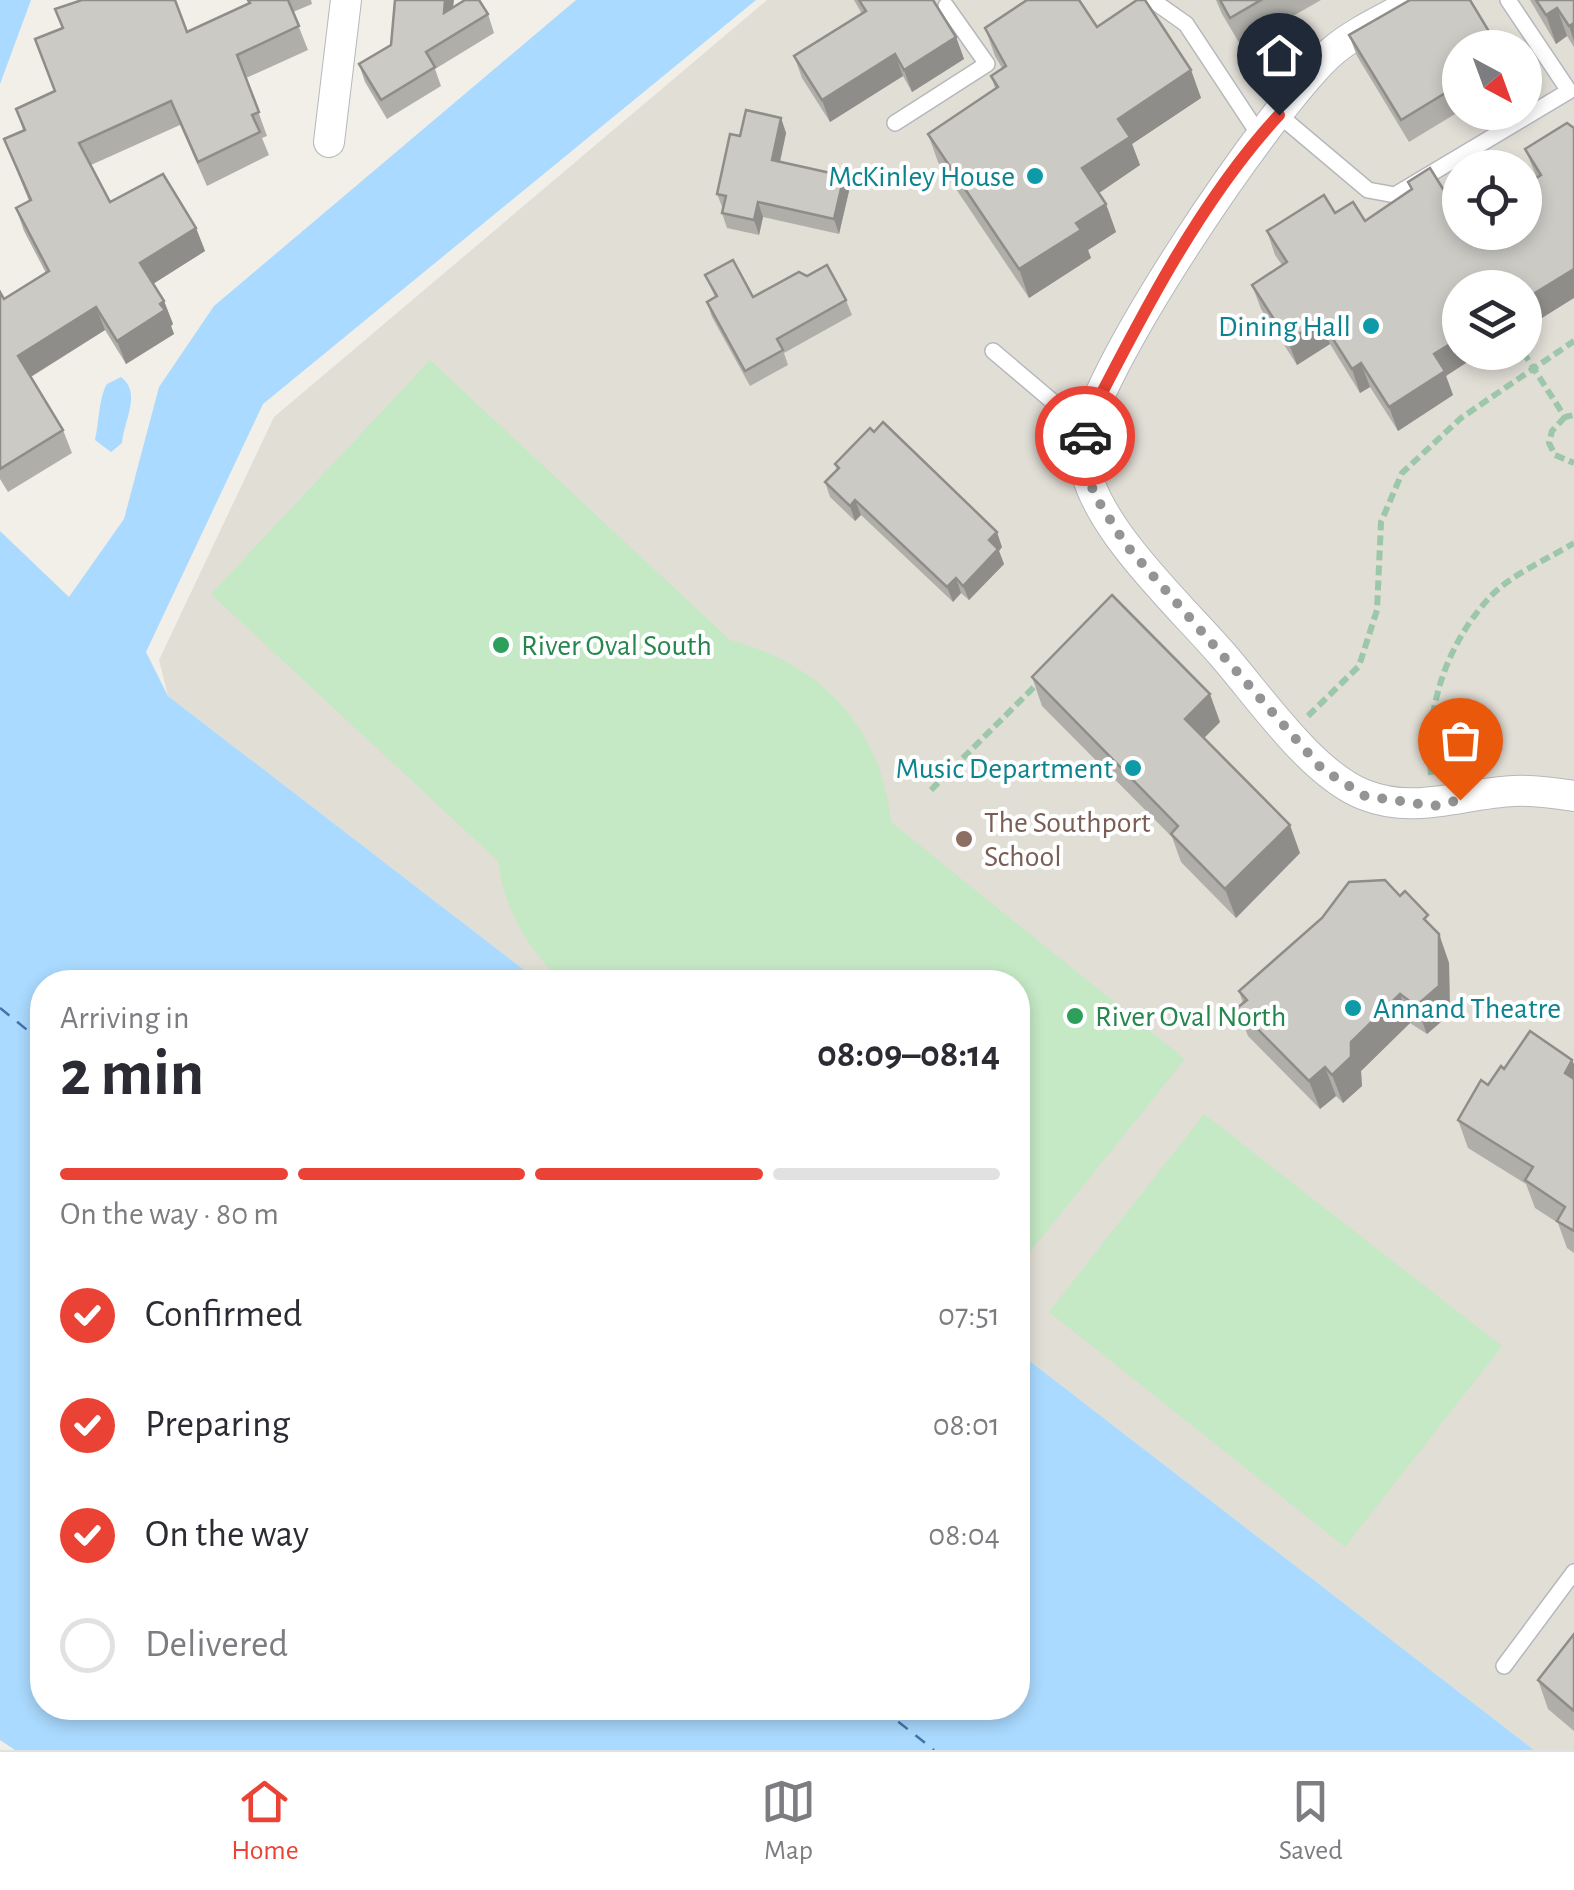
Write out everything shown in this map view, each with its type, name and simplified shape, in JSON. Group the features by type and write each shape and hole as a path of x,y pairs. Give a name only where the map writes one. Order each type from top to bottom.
{"street":[{"path":"329,142 346,0"},
{"path":"1418,0 1333,50 1269,125 1171,266 1088,420 1082,452 1094,494 1126,545 1322,769 1365,796 1434,806 1513,790 1574,796"}],"lane":[{"path":"1152,0 1186,24 1269,125 1368,190 1395,195 1569,91 1508,0"},
{"path":"895,123 987,64 946,6"},
{"path":"975,47 990,38"},
{"path":"993,351 1052,401 1088,420"},
{"path":"1504,1666 1574,1572"}],"path":[{"path":"1542,363 1574,341"},
{"path":"1291,732 1359,666 1376,610 1381,522 1402,473 1461,418 1532,370"},
{"path":"1534,370 1564,417"},
{"path":"1574,415 1564,417 1552,431 1549,442 1555,454 1574,464"},
{"path":"1434,806 1427,735 1444,666 1491,596 1574,543"},
{"path":"931,790 1049,671"}],"shaded area":[{"name":"The Southport School","path":"767,0 1574,0 1574,1750 1534,1750 1030,1361 1030,970 524,970 168,696 159,660 274,417"}],"green space":[{"name":"River Oval South","path":"430,360 730,640 792,665 841,704 874,757 891,822 1185,1059 1030,1252 1030,970 551,970 512,912 498,861 211,594"},
{"path":"1204,1114 1502,1346 1345,1547 1049,1312"}],"water":[{"path":"0,0 31,0 0,84"},
{"path":"576,0 756,0 263,404 146,652 168,696 524,970 30,970 30,1720 1030,1720 1030,1361 1534,1750 15,1750 0,1740 0,531 69,597 124,519 159,387 214,306"},
{"path":"121,377 130,391 130,407 122,443 111,452 95,440 104,389"}],"building":[{"path":"82,0 175,0 187,32 250,3 248,0 288,0 299,26 237,55 259,112 252,115 260,132 198,162 171,101 79,143 110,202 163,174 196,228 140,263 164,301 160,304 165,310 117,341 96,307 18,356 63,430 0,469 0,292 4,299 49,271 16,208 31,200 4,139 25,130 16,109 55,91 35,39 63,28 55,9"},
{"path":"395,0 445,0 444,13 465,0 479,0 488,14 426,52 435,67 381,100 359,64 391,45"},
{"path":"859,0 933,0 956,37 904,70 895,54 822,100 794,56 866,11"},
{"name":"McKinley House","path":"1027,0 1079,0 1097,27 1137,0 1145,0 1191,70 1118,119 1130,137 1082,168 1106,204 1076,223 1081,230 1019,269 928,134 998,87 991,76 1006,66 985,28"},
{"path":"1220,0 1261,0 1230,18"},
{"path":"1410,0 1470,0 1488,30 1442,30 1442,95 1401,120 1349,35"},
{"path":"1536,0 1574,0 1574,23 1569,26 1557,8 1546,15"},
{"path":"746,110 781,118 772,160 844,176 834,219 758,202 754,220 722,213 726,196 717,194 730,134 740,136"},
{"path":"1567,123 1574,128 1574,269 1542,289 1542,270 1442,270 1442,349 1434,354 1445,371 1389,407 1361,363 1352,369 1321,320 1288,341 1252,285 1287,262 1267,231 1324,195 1335,213 1353,202 1365,221 1412,189 1408,182 1430,168 1442,187 1442,250 1542,250 1542,150 1525,149"},
{"path":"733,260 753,297 799,272 807,276 827,265 846,300 777,339 783,350 745,371 707,302 717,296 705,275"},
{"path":"883,422 997,532 989,540 998,549 963,586 956,578 947,587 855,500 850,506 825,482 839,468 835,464 870,428 874,432"},
{"name":"Music Department","path":"1112,595 1210,694 1185,719 1290,825 1225,889 1171,834 1178,826 1032,677"},
{"name":"Annand Theatre","path":"1385,880 1400,896 1405,891 1428,915 1424,919 1439,934 1439,986 1416,1006 1400,994 1351,1042 1351,1057 1332,1075 1325,1067 1309,1081 1237,1008 1247,1000 1239,991 1322,918 1349,882"},
{"path":"1530,1031 1572,1060 1565,1073 1574,1079 1574,1231 1557,1221 1565,1207 1525,1180 1533,1167 1458,1120 1481,1080 1488,1085 1501,1066 1504,1069"},
{"path":"1574,1634 1574,1711 1538,1680"}],"ferry route":[{"path":"0,1008 30,1032"},
{"path":"896,1720 934,1750"}],"way so far":[{"path":"1085,436 1082,452 1094,494 1126,545 1322,769 1365,796 1434,806 1460,800"}],"place":[{"name":"McKinley House","path":"1035,176"},
{"name":"Dining Hall","path":"1371,326"},
{"name":"River Oval South","path":"501,645"},
{"name":"Music Department","path":"1133,768"},
{"name":"The Southport School","path":"964,839"},
{"name":"Annand Theatre","path":"1353,1008"},
{"name":"River Oval North","path":"1075,1016"}],"route":[{"path":"1085,436 1102,391 1171,266 1260,136 1279,115"}]}
